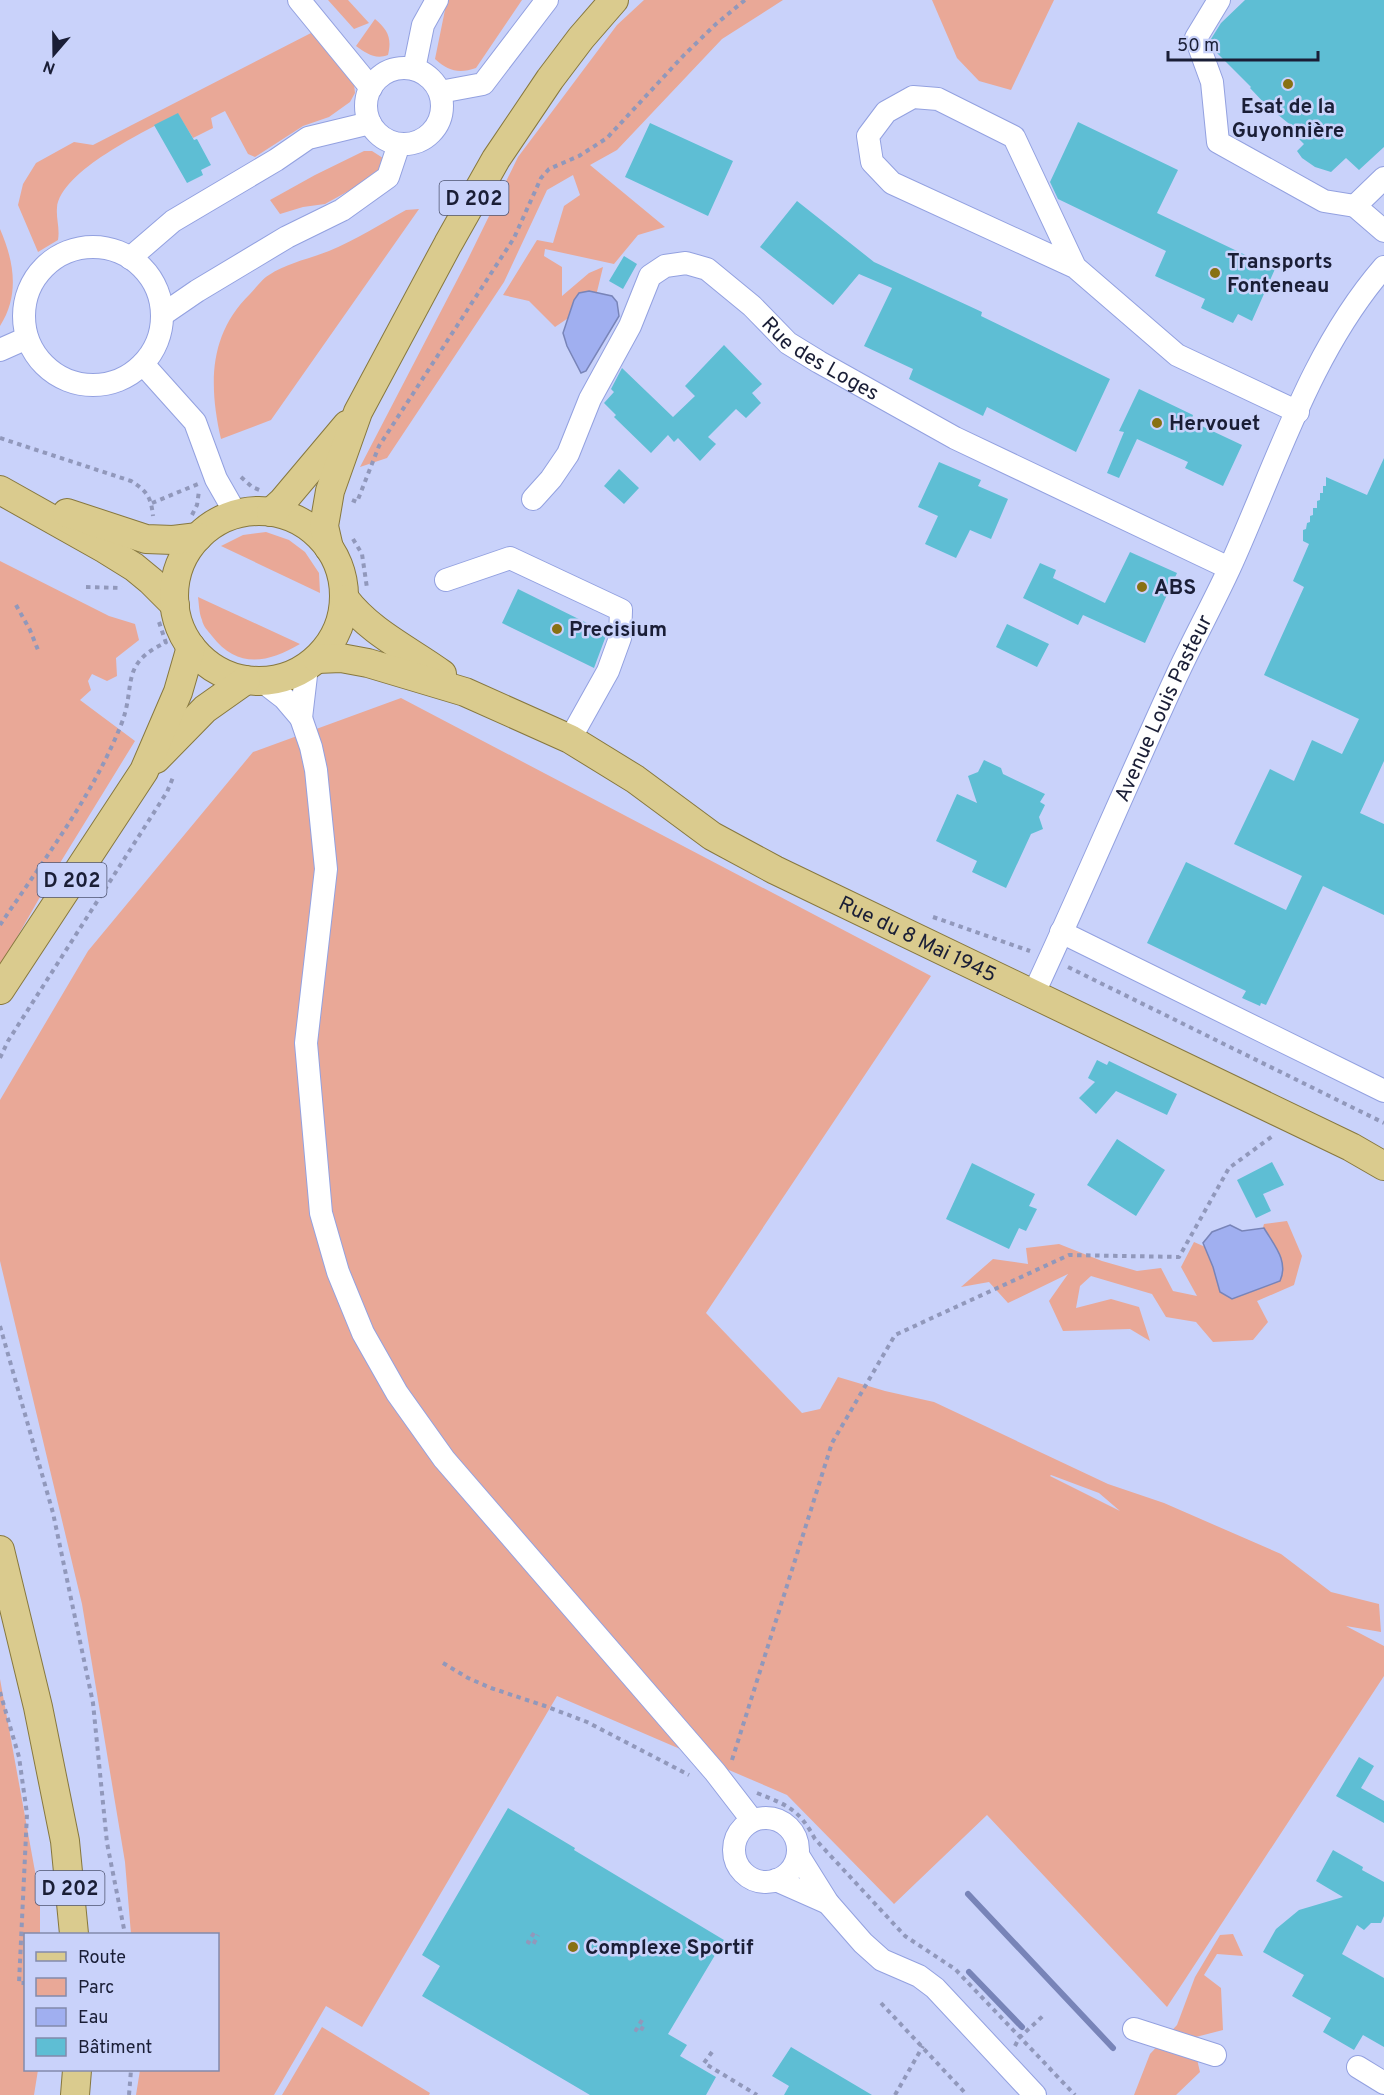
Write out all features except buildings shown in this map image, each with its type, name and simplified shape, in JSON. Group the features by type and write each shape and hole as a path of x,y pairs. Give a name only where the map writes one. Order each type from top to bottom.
{"main road":[{"name":"D 202","path":"340,541 324,526 330,491 358,412 448,243 496,159 550,79 614,0"},
{"name":"D 202","path":"270,501 283,501 358,412"},
{"path":"1,490 146,539 173,540 193,529 216,524 270,501 285,515 304,524 320,537 340,541 341,572 357,599 355,612 399,647 436,670 465,692"},
{"path":"1,490 105,549 136,577 151,580 166,612 177,616 178,645 233,677 254,681 285,677 312,663 325,651 357,599"},
{"path":"166,612 179,568 189,548 193,529"},
{"name":"D 202","path":"0,990 144,771 178,692 178,645"},
{"path":"312,663 341,658 368,663 465,692"},
{"name":"D 202","path":"144,771 205,710 254,681"},
{"name":"Rue du 8 Mai 1945","path":"465,692 570,739 635,779 712,836 775,870 1351,1147 1384,1166"},
{"name":"D 202","path":"0,1550 38,1707 65,1841 74,1933"},
{"path":"75,2095 77,2071"}],"street":[{"path":"299,0 371,88"},
{"path":"414,69 423,25 437,0"},
{"path":"440,92 483,84 547,0"},
{"path":"1219,0 1196,38 1212,82 1218,142 1324,201 1355,206 1384,231"},
{"path":"408,67 414,69 427,75 440,92 443,105 441,118 434,130 424,139 412,144 399,144 377,133 370,123 367,99 377,79 386,72 408,67"},
{"path":"1075,267 1014,137 939,99 913,97 886,112 868,136 872,162 892,183 1075,267 1177,355 1298,412"},
{"path":"130,258 173,220 276,160 308,138 370,123"},
{"path":"162,315 197,291 287,237 342,210 388,177 399,144"},
{"path":"1355,206 1384,177"},
{"path":"90,247 111,249 130,258 147,273 158,293 162,315 160,333 154,350 143,364 124,379 101,385 77,384 55,375 38,359 27,338 23,317 26,296 36,277 50,261 69,251 90,247"},
{"name":"Rue des Loges","path":"533,499 568,454 590,399 630,326 650,276 665,266 686,263 707,269 752,306 788,344 819,362 955,438 1230,568"},
{"name":"Avenue Louis Pasteur","path":"1033,995 1177,676 1230,568 1319,367 1342,323 1384,267"},
{"path":"0,350 27,338"},
{"path":"143,364 195,422 207,481 236,514"},
{"path":"446,580 510,558 621,610 620,638 608,671 570,739"},
{"path":"300,718 312,663"},
{"path":"254,681 284,698 300,718 311,747 316,770 326,869 306,1043 321,1213 338,1272 363,1333 397,1393 444,1459 723,1765 752,1820"},
{"path":"1061,932 1384,1090"},
{"path":"776,1880 786,1875 794,1866 798,1855 798,1844 794,1834 779,1821 768,1818 752,1820 743,1827 737,1837 734,1852 740,1869 757,1880 776,1880 828,1903"},
{"path":"798,1855 828,1903 863,1943 882,1960 919,1976 935,1988 1035,2095"},
{"path":"1134,2029 1215,2055"},
{"path":"1358,2067 1384,2083"}],"path":[{"path":"352,510 379,446 502,258 514,238 541,178 549,169 579,156 607,138 684,55 745,0"},
{"path":"0,438 131,481 145,490 152,503 153,526 146,539"},
{"path":"152,503 236,472 270,501"},
{"path":"193,529 197,505 207,481"},
{"path":"330,491 357,502"},
{"path":"340,541 362,554 357,599"},
{"path":"86,587 136,577"},
{"path":"16,605 38,650"},
{"path":"0,925 86,794 105,759 126,709 134,669 143,655 178,645 166,612"},
{"path":"0,1058 8,1041 167,792 176,770"},
{"path":"927,915 1049,958 1384,1123"},
{"path":"443,1663 491,1688 587,1722 680,1771 696,1777 705,1777 723,1765 832,1443 895,1335 1069,1255 1179,1257 1229,1168 1294,1120"},
{"path":"0,1326 53,1513 90,1692 106,1843 126,1933"},
{"path":"0,1692 19,1756 27,1814 19,1983 24,1983"},
{"path":"752,1791 787,1804 806,1821 815,1839 905,1936 955,1969 1075,2095"},
{"path":"882,2003 967,2095"},
{"path":"895,2095 923,2046"},
{"path":"712,2052 704,2063 757,2095"},
{"path":"129,2095 131,2071"}],"green space":[{"path":"328,0 348,0 369,23 354,29"},
{"path":"447,0 522,0 476,68 459,71 449,69 435,59"},
{"path":"644,0 783,0 722,39 617,150 590,165 665,227 638,235 614,264 545,249 544,256 562,267 562,296 589,273 603,267 595,300 555,327 529,301 503,295 537,240 553,243 564,206 580,195 573,175 547,190 504,282 387,458 360,467 518,157 617,25"},
{"path":"932,0 1054,0 1011,90 979,81 957,58"},
{"path":"375,19 388,35 388,55 375,56 356,46"},
{"path":"311,33 335,57 354,84 355,93 350,102 329,117 303,126 255,157 248,154 225,111 211,118 213,128 193,138 178,114 107,153 73,180 62,194 57,208 58,240 38,252 18,205 23,184 36,163 74,142 93,145"},
{"path":"364,151 372,151 386,160 381,173 325,204 303,207 280,214 270,200 315,175"},
{"path":"419,209 271,420 221,439 215,400 215,362 226,326 236,310 261,281 276,271 339,247 406,210"},
{"path":"0,229 9,253 13,278 10,302 0,326"},
{"path":"266,532 289,540 305,552 319,573 320,593 221,546 243,535"},
{"path":"0,561 109,616 135,624 139,640 116,658 117,676 107,681 92,674 88,681 91,690 80,700 135,741 52,876 0,967"},
{"path":"198,597 300,644 265,659 253,660 232,654 222,647 205,626 200,614"},
{"path":"401,698 931,976 706,1313 802,1413 820,1409 838,1377 934,1402 1108,1484 1164,1503 1281,1554 1331,1592 1379,1604 1381,1632 1346,1626 1384,1646 1384,1676 1167,2007 987,1815 894,1904 787,1795 557,1696 362,2027 326,2006 274,2095 136,2095 140,2071 219,2071 219,1933 131,1933 125,1862 82,1604 0,1261 0,1100 88,951 253,752","holes":["1050,1476 1099,1493 1120,1511"]},
{"path":"1287,1221 1302,1256 1294,1285 1257,1301 1268,1322 1253,1340 1213,1342 1196,1322 1166,1317 1152,1294 1091,1276 1080,1286 1076,1308 1111,1299 1139,1307 1150,1341 1130,1329 1063,1331 1049,1301 1068,1274 1008,1303 989,1282 961,1287 993,1259 1028,1264 1026,1248 1059,1244 1102,1261 1137,1271 1161,1268 1173,1291 1197,1296 1181,1267 1194,1242 1219,1253 1258,1244 1264,1224"},
{"path":"0,1679 40,1899 40,1933 24,1933 24,2071 38,2071 34,2095 0,2095"},
{"path":"1233,1934 1243,1956 1217,1954 1204,1975 1221,1988 1223,2030 1192,2038 1200,2072 1176,2095 1134,2095 1150,2054 1177,2025 1195,1977 1220,1935"},
{"path":"322,2027 430,2093 429,2095 282,2095"}],"water":[{"path":"589,291 612,296 617,302 619,316 586,371 581,373 563,333 574,300 579,293"},
{"path":"1230,1225 1242,1231 1264,1228 1282,1260 1280,1281 1232,1299 1220,1292 1203,1243 1212,1232"}],"waterway":[{"path":"968,1894 1113,2048"},
{"path":"969,1972 1022,2027"}],"place":[{"name":"Esat de la Guyonnière","path":"1288,84"},
{"name":"Transports Fonteneau","path":"1215,273"},
{"name":"Hervouet","path":"1157,423"},
{"name":"ABS","path":"1142,587"},
{"name":"Precisium","path":"557,629"},
{"name":"Complexe Sportif","path":"573,1947"}]}
